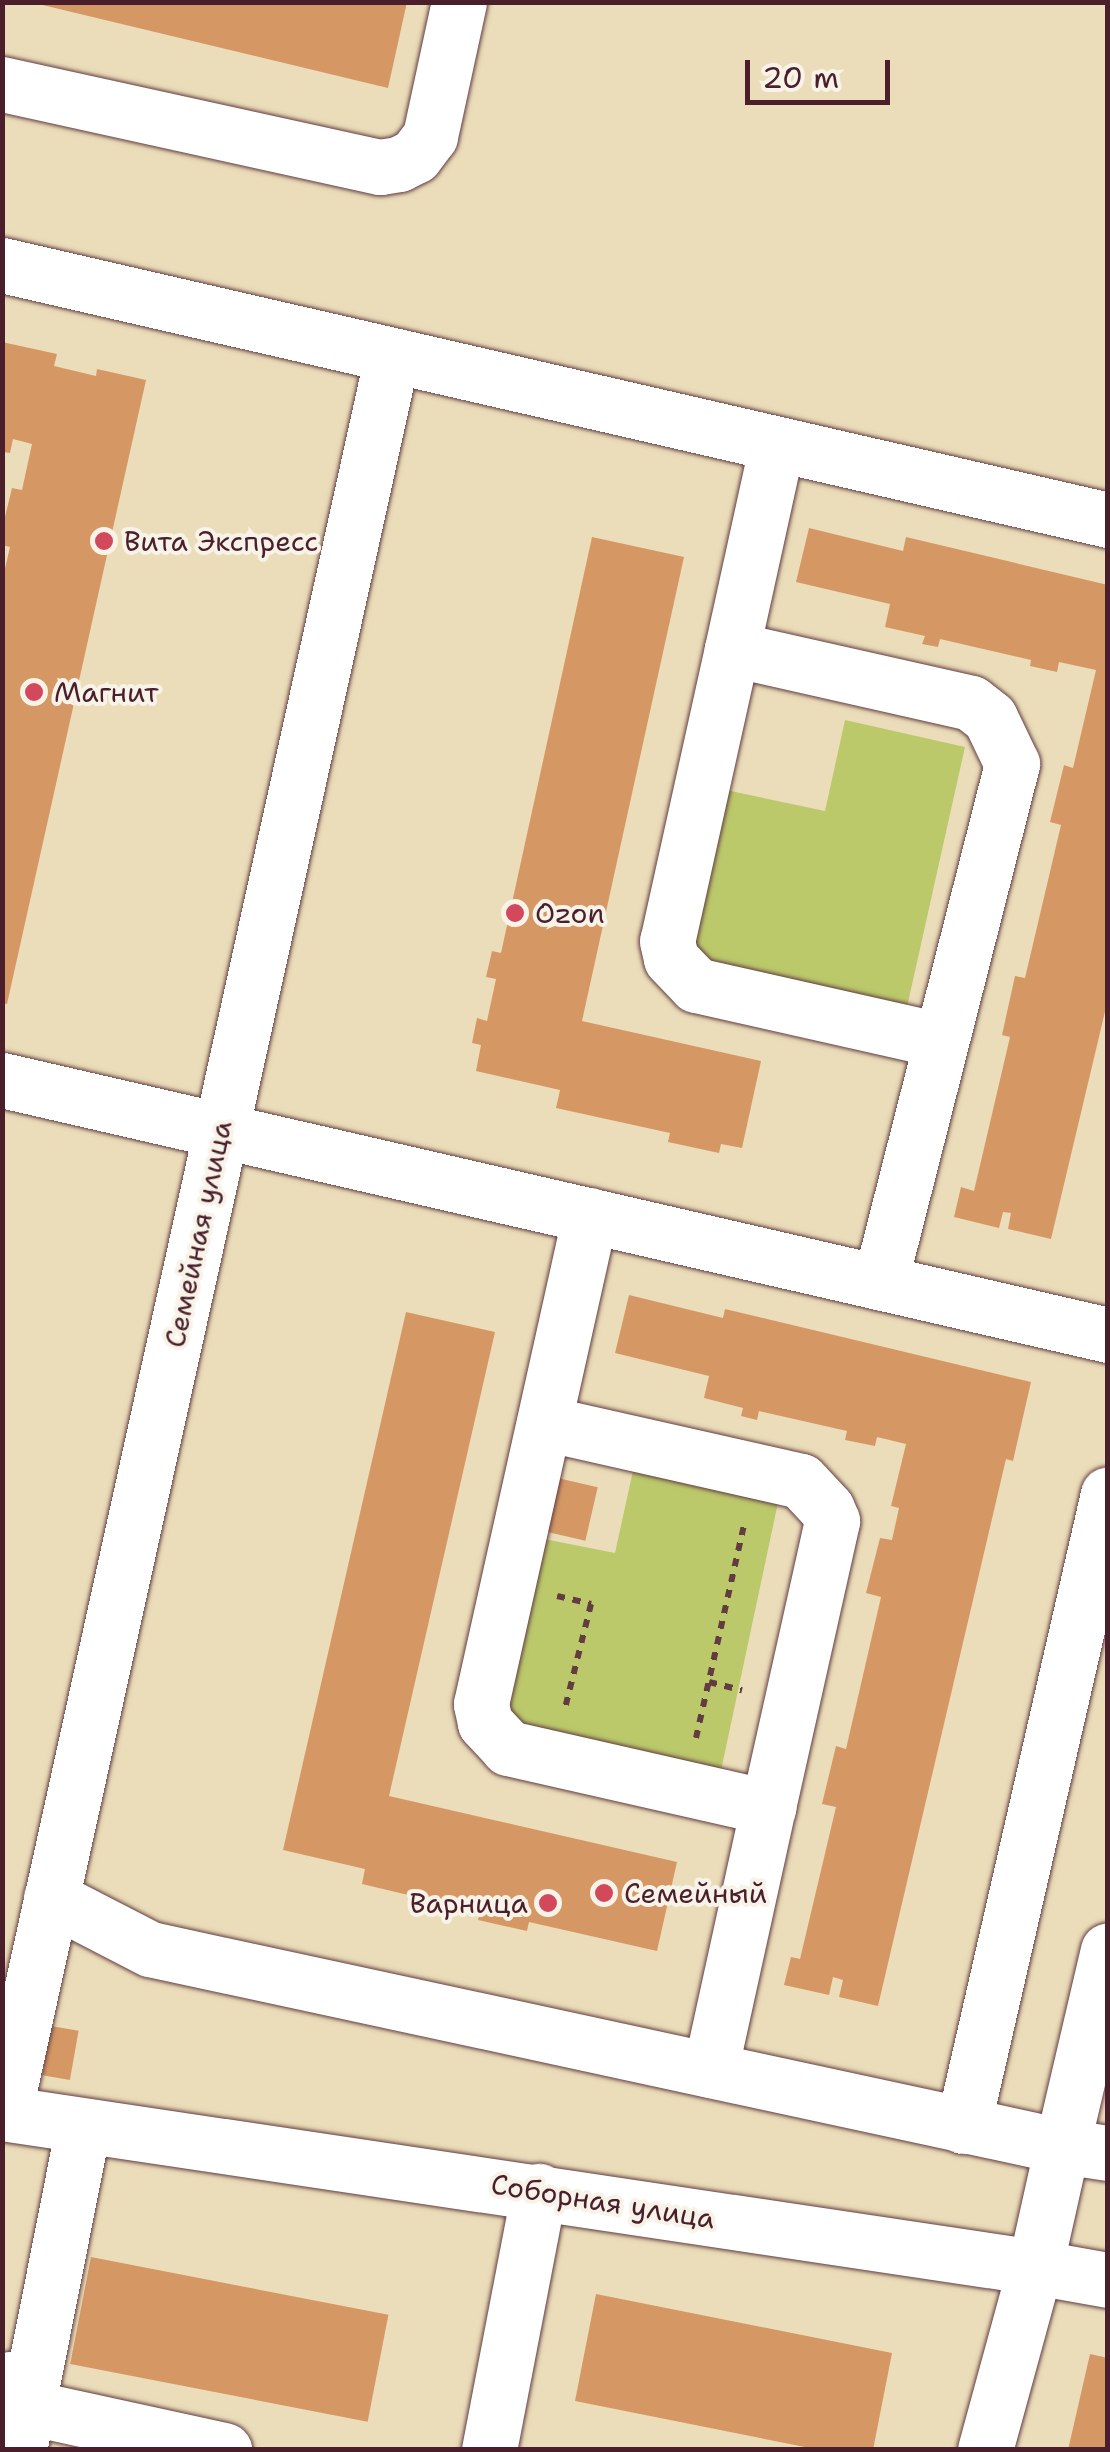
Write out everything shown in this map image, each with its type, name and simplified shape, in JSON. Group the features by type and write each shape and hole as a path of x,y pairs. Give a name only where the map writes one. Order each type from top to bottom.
{"street":[{"path":"2,84 380,166 398,164 415,156 430,136 459,2"},
{"path":"2,264 1108,520"},
{"name":"Семейная улица","path":"3,2113 34,1905 220,1130 392,355"},
{"path":"777,444 667,941 672,959 696,985 942,1040"},
{"path":"732,649 970,703 990,718 1012,764 880,1282"},
{"path":"2,1080 1108,1335"},
{"path":"590,1215 481,1704 485,1723 508,1748 768,1807"},
{"path":"544,1423 801,1481 816,1494 832,1521 710,2070"},
{"path":"963,2126 1108,1494"},
{"path":"34,1905 150,1949 1085,2150"},
{"path":"984,2450 1035,2267 1085,2150 1108,1950"},
{"name":"Соборная улица","path":"3,2113 1108,2280"},
{"path":"83,2126 16,2412 224,2450"},
{"path":"489,2450 539,2191"}],"path":[{"path":"685,1788 756,1472"},
{"path":"508,1583 592,1604 552,1758"}],"green space":[{"path":"845,720 965,747 907,1007 689,957 726,790 825,811"},
{"path":"634,1466 779,1498 719,1780 498,1733 539,1538 615,1553"}],"building":[{"path":"30,2 407,2 388,88"},
{"path":"2,342 57,354 54,366 96,376 97,369 146,380 7,1004 2,1003 2,581 10,547 2,545 2,529 12,488 22,490 32,444 13,439 10,453 2,452"},
{"path":"809,528 903,551 906,537 1108,585 1108,999 1051,1239 1008,1229 1011,1213 1003,1212 999,1228 954,1217 961,1187 974,1191 1010,1037 1002,1035 1015,976 1025,978 1061,825 1050,822 1064,765 1073,768 1096,670 1059,662 1057,672 1030,666 1031,660 940,639 938,647 922,644 925,636 885,627 890,604 796,582"},
{"path":"592,537 684,557 582,1021 761,1061 742,1148 721,1144 719,1153 668,1142 670,1133 556,1108 560,1090 476,1071 481,1045 472,1043 477,1018 487,1021 496,979 486,977 492,951 501,953"},
{"path":"629,1295 723,1318 725,1309 1031,1382 1013,1461 1006,1459 878,2006 839,1997 843,1980 833,1977 829,1995 784,1985 791,1957 800,1959 836,1807 822,1804 836,1746 846,1749 881,1597 866,1593 880,1538 892,1540 899,1508 891,1506 906,1444 877,1437 875,1446 845,1440 847,1431 759,1411 757,1420 741,1416 743,1408 704,1398 709,1376 615,1353"},
{"path":"406,1312 495,1332 389,1796 677,1862 657,1951 529,1922 527,1931 478,1920 480,1912 362,1884 365,1869 283,1850"},
{"path":"549,1476 598,1487 585,1541 537,1530"},
{"path":"51,2026 79,2031 70,2080 42,2075"},
{"path":"91,2257 388,2315 368,2422 70,2364"},
{"path":"596,2294 892,2353 873,2450 820,2450 575,2401"},
{"path":"1090,2354 1108,2358 1108,2450 1068,2450"}],"place":[{"name":"Вита Экспресс","path":"104,541"},
{"name":"Магнит","path":"34,692"},
{"name":"Ozon","path":"515,913"},
{"name":"Семейный","path":"604,1893"},
{"name":"Варница","path":"548,1903"}]}
